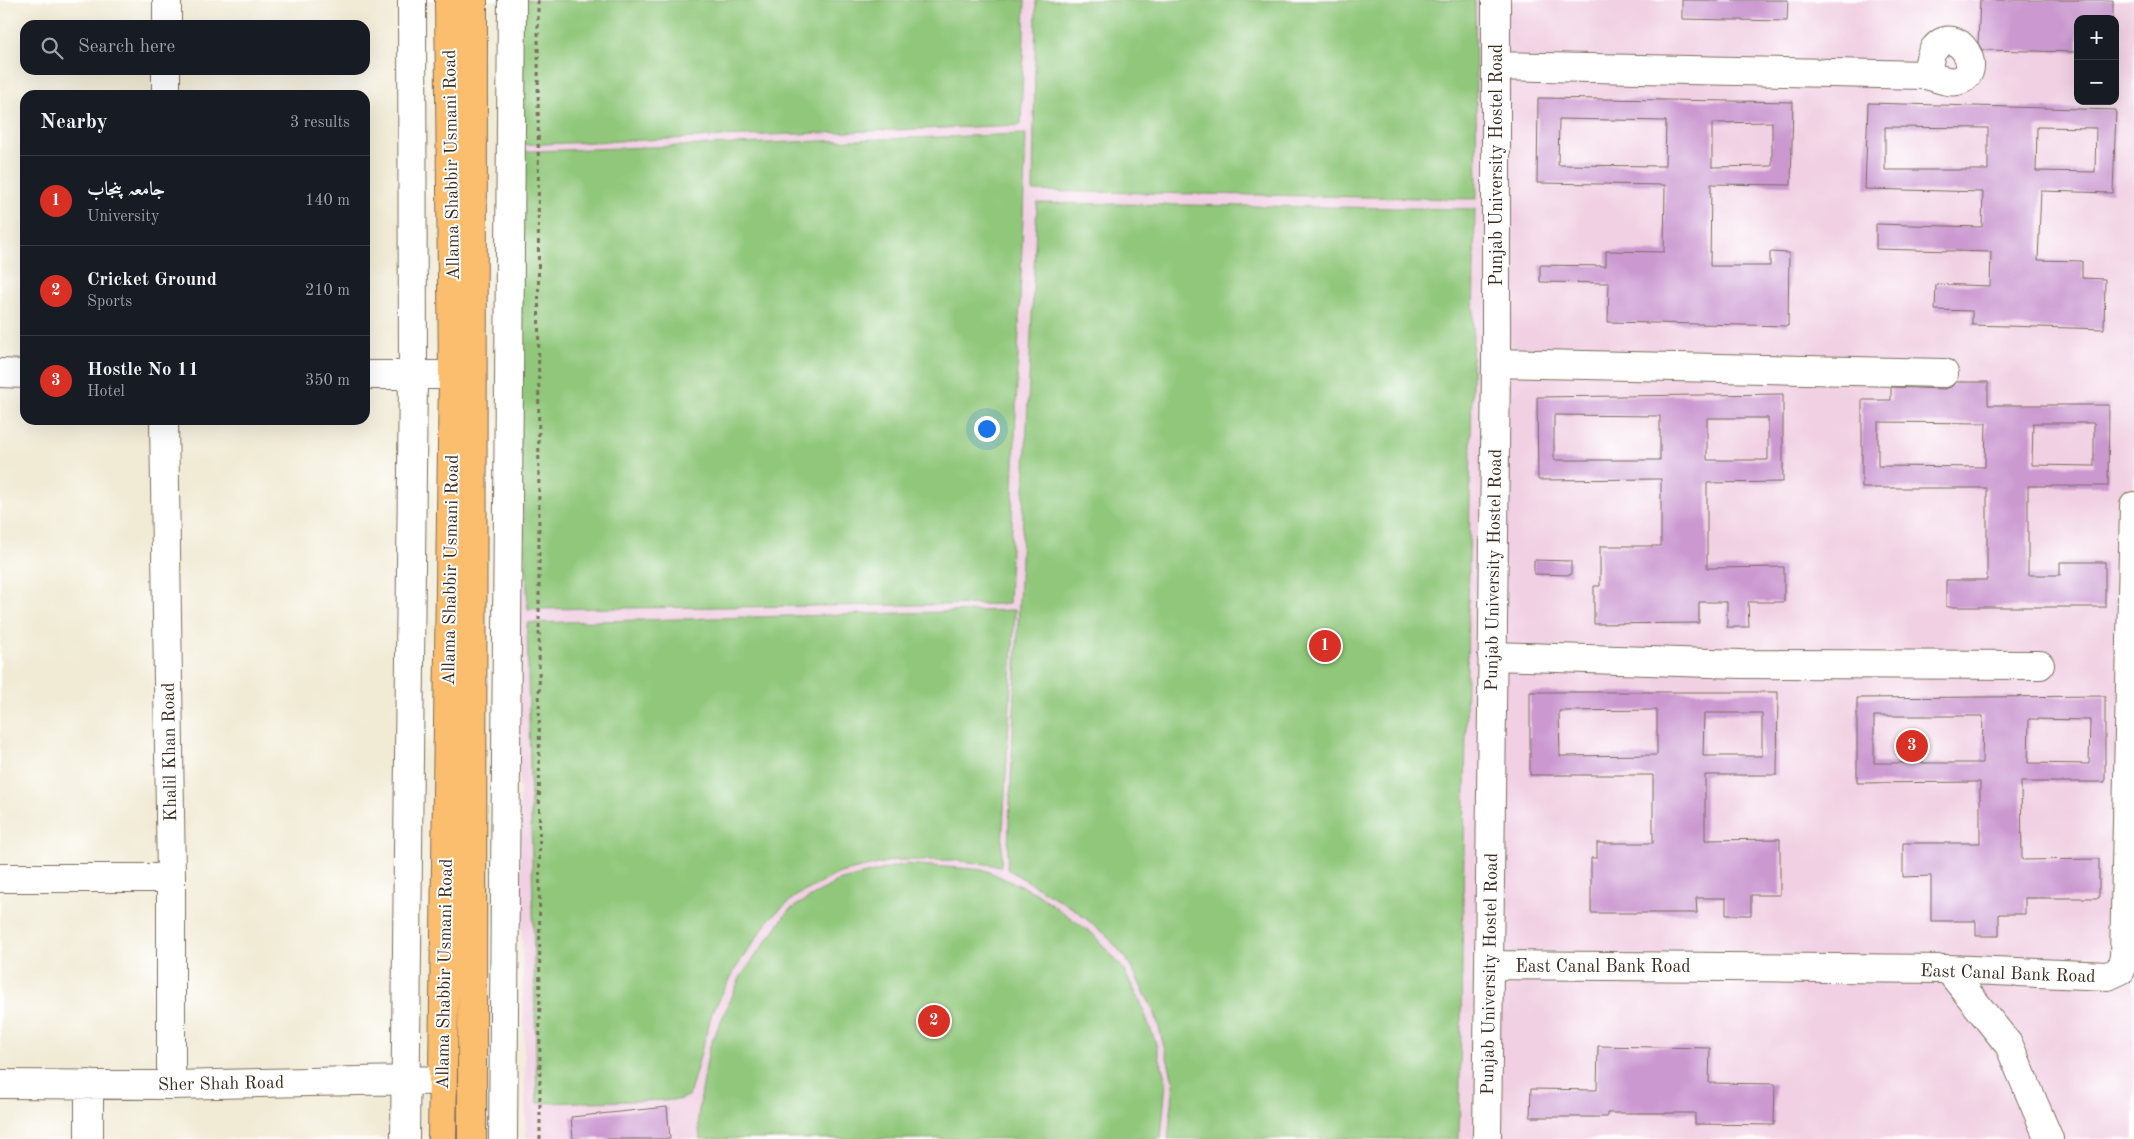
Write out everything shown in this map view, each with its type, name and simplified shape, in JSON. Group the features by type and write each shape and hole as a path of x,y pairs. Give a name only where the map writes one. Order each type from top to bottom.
{"main road":[{"name":"Allama Shabbir Usmani Road","path":"442,1139 453,375 449,0"},
{"name":"Allama Shabbir Usmani Road","path":"472,1139 473,0"}],"street":[{"path":"167,0 167,20"},
{"path":"406,1139 413,375 412,0"},
{"path":"503,1139 512,0"},
{"name":"Punjab University Hostel Road","path":"1487,1139 1496,363 1496,0"},
{"path":"1496,66 1926,75"},
{"path":"166,75 166,90"},
{"path":"1496,363 1944,373"},
{"path":"0,373 20,374"},
{"path":"370,376 453,375"},
{"name":"Khalil Khan Road","path":"164,425 171,878 171,1085"},
{"name":"East Canal Bank Road","path":"1489,965 1948,969 2108,976 2121,970 2124,956 2134,506"},
{"path":"1492,656 1741,664 2040,665"},
{"path":"0,878 171,878"},
{"path":"1948,969 2009,1046 2049,1139"},
{"name":"Sher Shah Road","path":"0,1084 171,1085 407,1080 442,1081"},
{"path":"89,1084 89,1139"}],"path":[{"path":"538,0 540,1139"}],"shaded area":[{"path":"504,0 2134,0 2134,1139 526,1139"}],"green space":[{"path":"515,0 1025,0 1021,125 517,145"},
{"path":"1036,0 1475,0 1477,199 1033,191"},
{"path":"1026,134 1009,604 528,609 506,152"},
{"path":"1037,203 1475,209 1459,1139 1168,1139 1174,1084 1155,1013 1126,958 1106,935 1074,909 1007,869"},
{"path":"1015,610 1001,866 954,860 895,860 840,873 796,896 770,918 736,968 712,1013 689,1096 678,1100 537,1103 527,623"},
{"path":"905,864 985,870 1036,893 1093,934 1122,967 1140,1001 1155,1041 1166,1081 1161,1139 700,1139 698,1116 709,1048 741,976 789,910 838,881"}],"building":[{"path":"1682,0 1788,0 1787,21 1682,19"},
{"path":"1980,0 2113,0 2113,15 2074,15 2074,52 1982,50 1978,43"},
{"path":"1538,98 1793,102 1791,185 1711,184 1710,266 1770,266 1770,252 1789,253 1788,326 1608,322 1609,283 1540,282 1540,265 1606,266 1606,251 1664,252 1665,185 1537,183","holes":["1559,119 1666,121 1665,166 1558,165","1772,122 1772,166 1712,167 1712,123"]},
{"path":"1868,103 2116,110 2113,193 2041,191 2038,260 2082,261 2082,278 2105,279 2104,329 1972,325 1972,311 1935,310 1936,284 1990,286 1991,252 1876,249 1876,224 1982,227 1983,192 1865,189","holes":["1885,127 1988,128 1988,170 1885,170","2037,127 2096,128 2095,172 2036,171"]},
{"path":"1956,382 1988,382 1988,405 2109,405 2108,486 2028,486 2028,575 2060,575 2060,562 2105,562 2105,607 1946,607 1946,580 1987,580 1987,488 1862,488 1862,400 1891,400 1891,387 1944,389 1951,387","holes":["1878,422 1986,423 1985,467 1878,466","2033,423 2094,423 2094,466 2032,465"]},
{"path":"1783,394 1783,482 1707,483 1707,568 1784,567 1784,602 1748,602 1749,627 1727,627 1727,602 1699,602 1699,623 1594,624 1594,586 1600,586 1600,546 1661,546 1661,479 1538,480 1537,397","holes":["1554,415 1660,416 1660,460 1554,460","1707,418 1768,418 1768,460 1707,460"]},
{"path":"1534,560 1571,561 1571,575 1534,574"},
{"path":"1530,692 1778,692 1777,775 1705,775 1705,840 1780,839 1780,895 1751,895 1751,915 1726,915 1726,898 1696,898 1697,913 1591,913 1591,858 1597,858 1597,843 1653,843 1653,775 1530,775","holes":["1657,710 1657,755 1560,756 1559,711","1704,713 1762,713 1762,756 1703,756"]},
{"path":"2105,696 2105,782 2021,782 2022,860 2099,859 2099,898 2025,898 2025,914 1999,914 1999,936 1976,936 1976,921 1931,921 1931,876 1903,877 1903,843 1980,843 1980,782 1857,783 1857,698","holes":["1874,716 1983,716 1982,763 1874,763","2029,719 2090,720 2089,764 2028,763"]},
{"path":"1598,1046 1710,1048 1709,1083 1775,1084 1774,1125 1695,1124 1695,1113 1607,1113 1607,1117 1530,1117 1531,1089 1597,1090"},
{"path":"667,1107 670,1139 573,1139 571,1117"}],"place":[{"name":"جامعہ پنجاب","path":"1325,646"},
{"name":"Hostle No 11","path":"1912,746"},
{"name":"Cricket Ground","path":"934,1021"}]}
